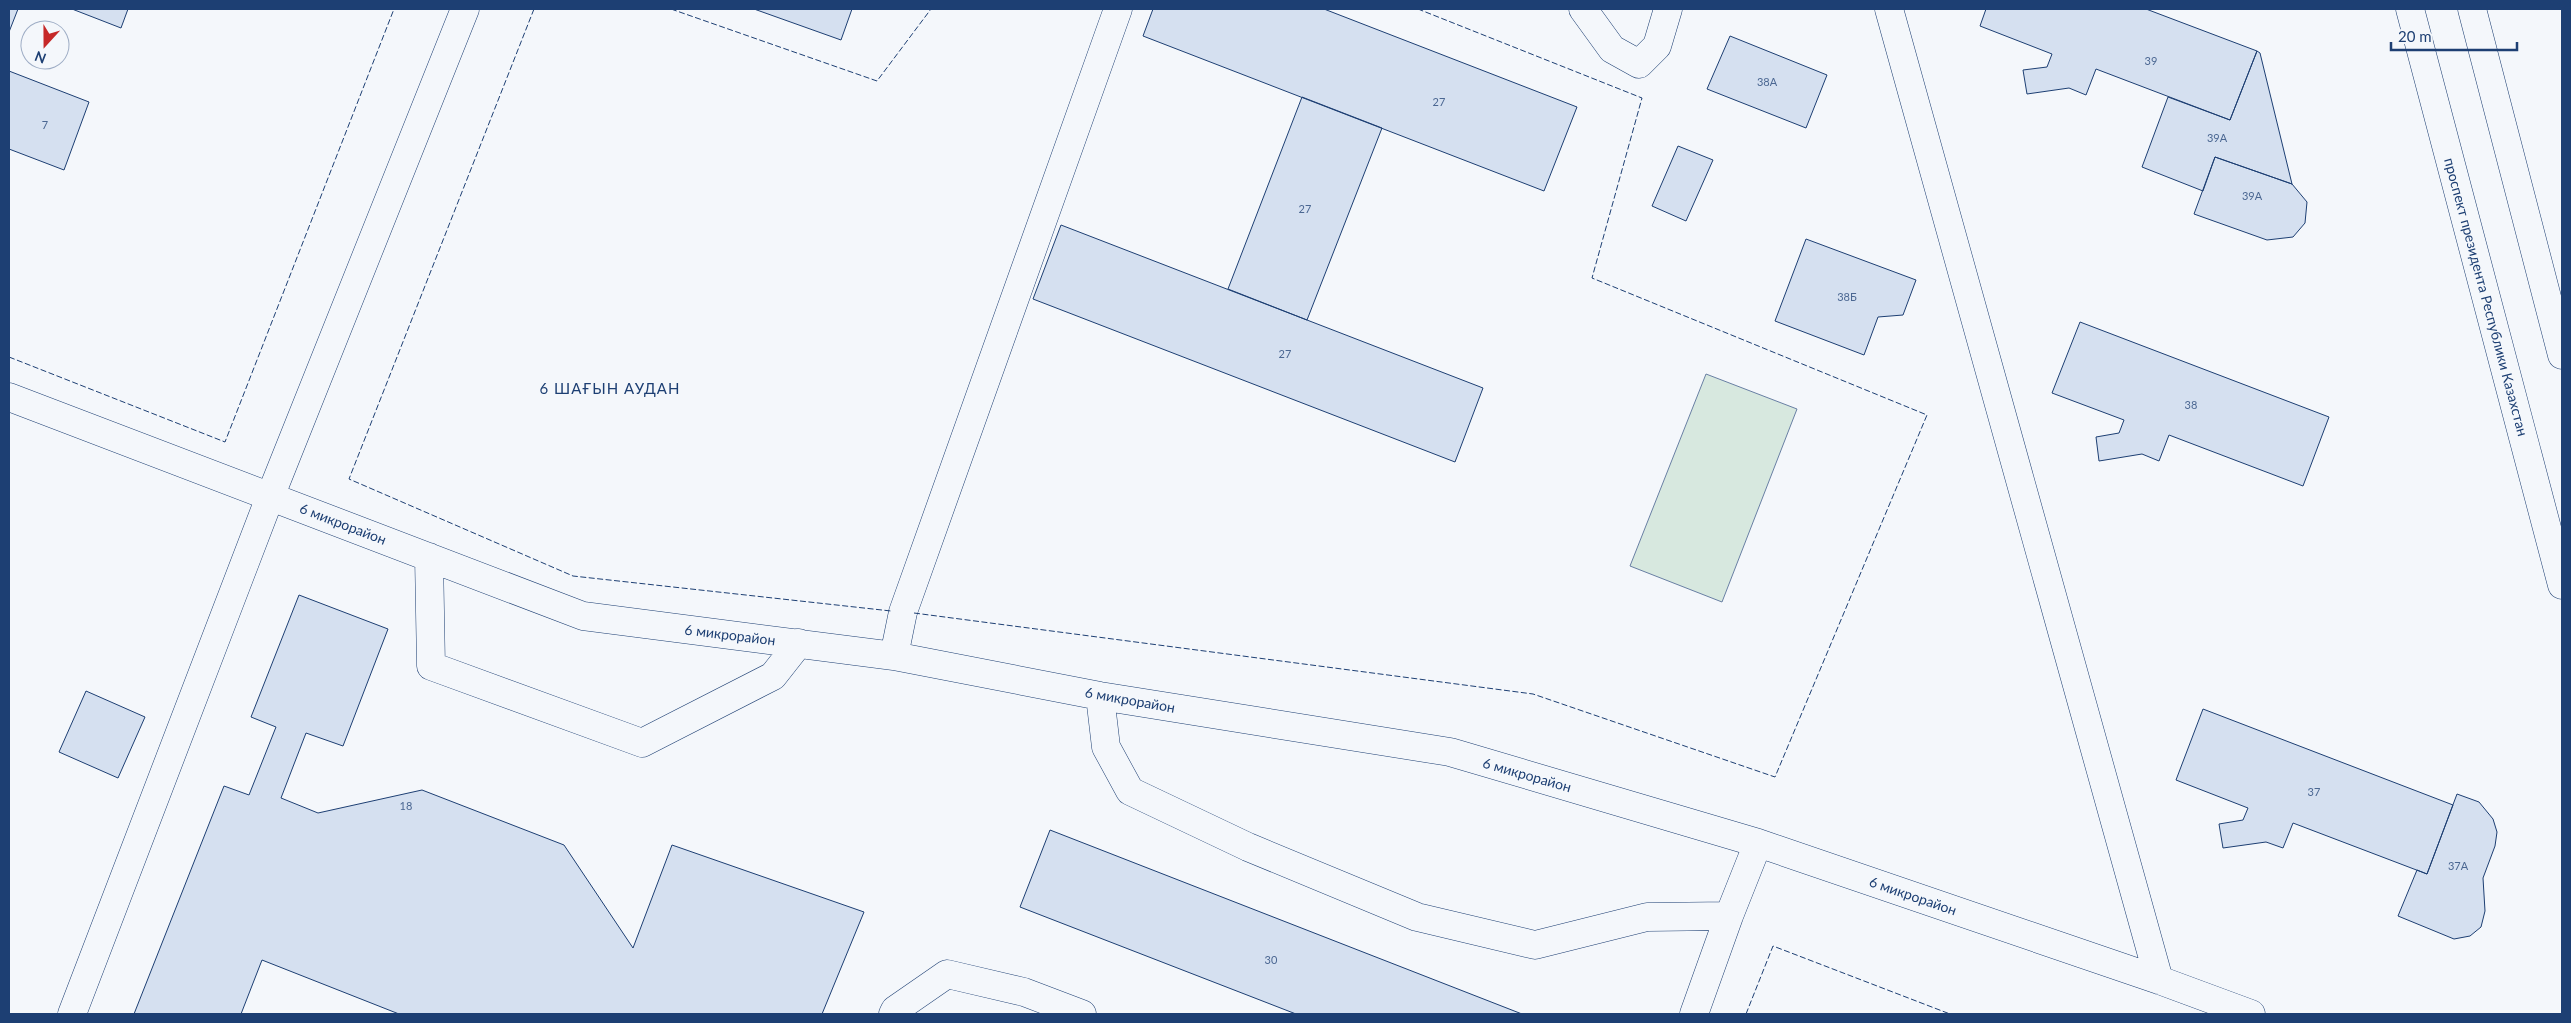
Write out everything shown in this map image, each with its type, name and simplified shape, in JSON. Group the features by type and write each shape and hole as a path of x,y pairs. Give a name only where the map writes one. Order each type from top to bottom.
{"street":[{"path":"72,1014 270,497 465,9"},
{"path":"894,656 906,603 1118,9"},
{"path":"1583,9 1612,50 1639,64 1657,46 1668,9"},
{"path":"1889,9 2159,980"},
{"name":"проспект президента Республики Казахстан","path":"2410,9 2562,585"},
{"path":"2472,9 2562,356"},
{"name":"6 микрорайон","path":"9,397 582,616 894,656 1100,696 1450,752 1758,844 2159,980 2251,1014"},
{"path":"428,557 431,666 642,743 773,676 799,643"},
{"path":"1100,696 1106,748 1130,791 1248,847 1416,916 1535,945 1647,917 1728,916"},
{"path":"1694,1014 1728,916 1758,844"},
{"path":"893,1014 895,1010 947,974 1024,992 1082,1014"}],"shaded area":[{"path":"1706,374 1797,409 1722,602 1630,566"}],"building":[{"path":"9,9 18,9 9,32"},
{"path":"72,9 128,9 121,28"},
{"path":"754,9 852,9 841,40"},
{"path":"1153,9 1324,9 1577,107 1544,191 1143,36"},
{"path":"1986,9 2146,9 2257,51 2230,120 2096,69 2086,95 2069,88 2027,94 2023,70 2047,67 2052,54 1980,26"},
{"path":"1730,36 1827,75 1806,128 1707,89"},
{"path":"2257,51 2260,53 2292,184 2215,157 2203,191 2142,167 2168,97 2230,120"},
{"path":"9,71 89,102 64,170 9,149"},
{"path":"1302,97 1382,128 1307,320 1228,289"},
{"path":"1678,146 1713,160 1686,221 1652,206"},
{"path":"2215,157 2292,184 2307,202 2305,223 2293,237 2267,240 2194,214"},
{"path":"1061,225 1483,388 1455,462 1033,299"},
{"path":"1806,239 1916,280 1903,315 1878,317 1864,355 1775,321"},
{"path":"2080,322 2329,417 2303,486 2169,435 2159,461 2142,454 2099,461 2096,437 2119,433 2124,420 2052,393"},
{"path":"299,595 388,629 343,746 306,733 281,798 318,813 422,790 564,845 633,948 672,845 864,912 822,1014 399,1014 262,960 241,1014 134,1014 224,786 249,795 276,727 251,717"},
{"path":"86,691 145,717 118,778 59,752"},
{"path":"2203,709 2453,805 2427,874 2293,823 2283,848 2266,842 2223,848 2219,824 2243,820 2248,808 2176,780"},
{"path":"2457,794 2479,802 2493,819 2497,832 2495,846 2483,878 2485,911 2481,927 2470,936 2454,939 2398,916 2417,870 2427,874"},
{"path":"1050,830 1522,1014 1296,1014 1020,907"}],"fence":[{"path":"9,357 225,442 394,9"},
{"path":"534,9 349,479 573,576 891,611"},
{"path":"671,9 877,81 931,9"},
{"path":"914,613 1533,694 1775,777 1927,415 1592,278 1642,98 1418,9"},
{"path":"1746,1014 1773,946 1950,1014"}],"district":[{"name":"6 ШАҒЫН АУДАН","path":"610,389"}]}
